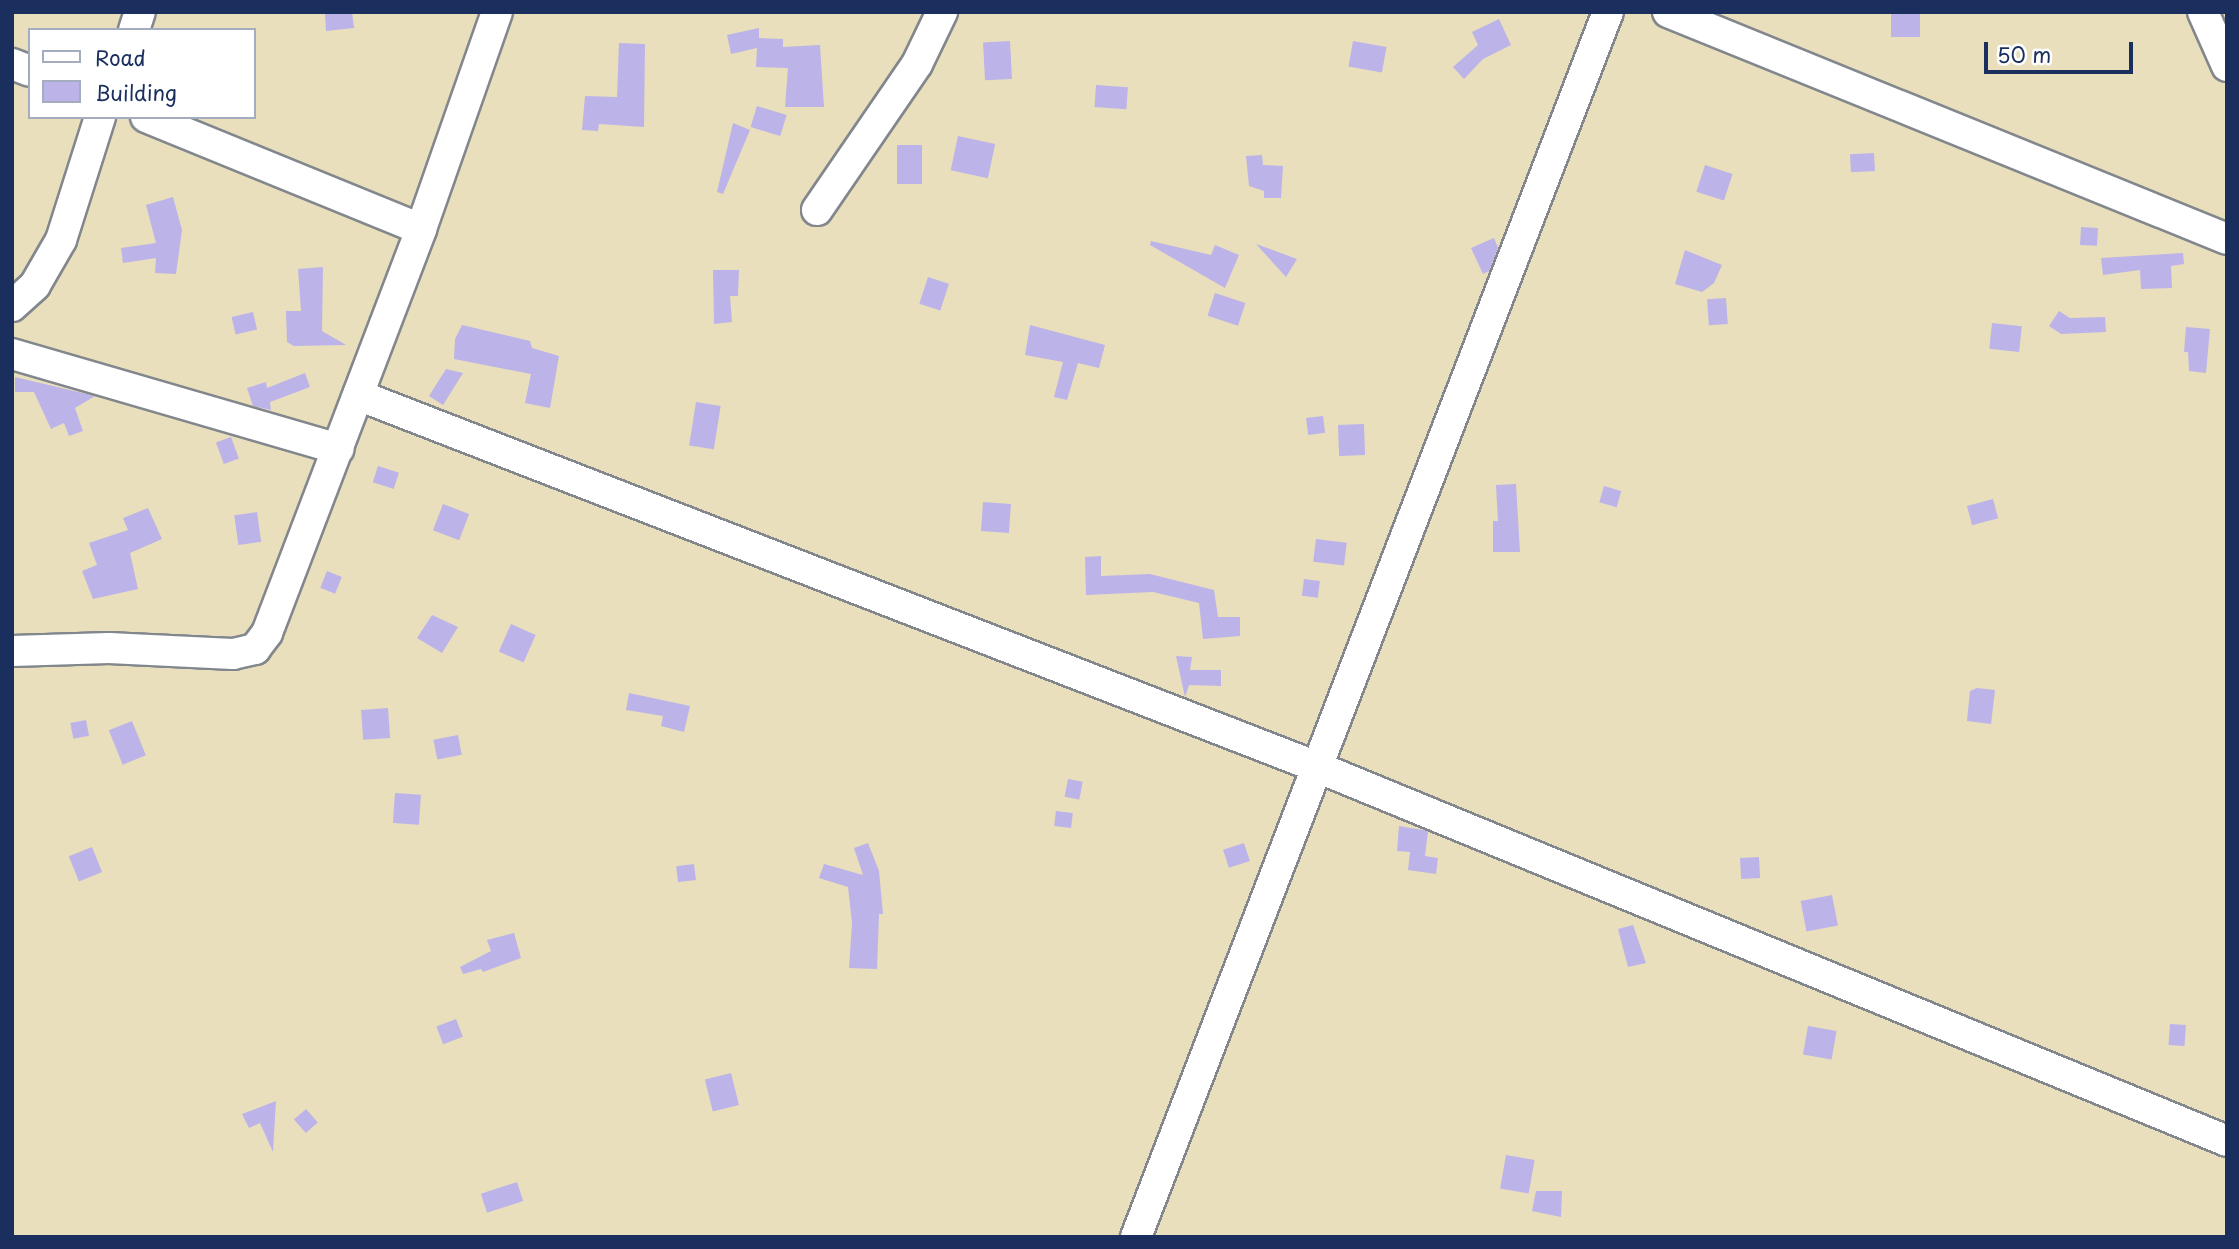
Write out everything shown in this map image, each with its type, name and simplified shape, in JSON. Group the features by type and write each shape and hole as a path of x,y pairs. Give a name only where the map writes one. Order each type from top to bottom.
{"street":[{"path":"12,651 109,648 202,654 255,649 267,633 338,449 421,229 497,12"},
{"path":"817,210 917,64 942,12"},
{"path":"1136,1237 1608,12"},
{"path":"1668,12 2227,239"},
{"path":"2203,12 2227,66"},
{"path":"12,306 35,285 61,240 99,119"},
{"path":"151,119 421,229"},
{"path":"12,354 338,449"},
{"path":"358,395 1317,767 2227,1141"}],"building":[{"path":"325,12 352,12 354,28 326,31"},
{"path":"1891,12 1920,12 1920,37 1891,37"},
{"path":"1499,19 1511,45 1483,59 1464,79 1453,67 1478,45 1472,32"},
{"path":"759,28 759,38 783,39 783,47 820,45 824,107 785,107 788,68 756,67 757,48 731,54 727,35"},
{"path":"1010,41 1012,79 985,80 983,42"},
{"path":"1353,41 1386,47 1382,73 1348,67"},
{"path":"619,43 645,44 644,127 599,124 598,131 582,130 585,96 617,97"},
{"path":"1096,85 1128,87 1126,109 1094,107"},
{"path":"757,106 787,115 780,136 751,127"},
{"path":"733,123 750,130 723,194 717,192"},
{"path":"958,136 995,144 988,178 951,170"},
{"path":"897,145 922,145 922,184 897,184"},
{"path":"1874,153 1875,171 1851,172 1850,154"},
{"path":"1262,155 1263,165 1283,166 1281,198 1264,198 1264,191 1249,186 1246,156"},
{"path":"1705,165 1733,174 1724,201 1696,192"},
{"path":"173,197 182,230 176,274 155,273 156,258 123,263 121,248 156,243 146,205"},
{"path":"2081,227 2098,228 2097,246 2080,245"},
{"path":"1494,238 1498,248 1489,271 1483,274 1471,248"},
{"path":"1151,241 1211,255 1215,245 1239,255 1225,288 1150,245"},
{"path":"1256,244 1297,259 1286,277"},
{"path":"1685,250 1722,265 1714,283 1702,292 1675,284"},
{"path":"2183,253 2184,264 2171,266 2172,288 2141,289 2140,270 2103,275 2101,258"},
{"path":"323,267 322,331 346,345 294,346 287,342 286,311 301,311 298,269"},
{"path":"713,270 739,270 738,296 730,296 732,322 714,324"},
{"path":"928,277 949,284 940,310 919,304"},
{"path":"1215,293 1245,303 1238,326 1208,316"},
{"path":"1726,298 1728,324 1709,325 1707,299"},
{"path":"2059,311 2070,318 2105,317 2106,332 2061,334 2049,326"},
{"path":"253,312 257,330 236,334 232,317"},
{"path":"1992,323 2022,326 2019,352 1989,349"},
{"path":"462,325 530,341 532,348 559,356 550,408 525,403 531,374 454,359 455,339"},
{"path":"1030,325 1105,345 1099,368 1078,363 1067,400 1054,397 1063,362 1025,355"},
{"path":"2186,327 2210,329 2206,373 2189,371 2188,352 2184,352"},
{"path":"446,369 463,373 443,405 429,396"},
{"path":"305,373 310,387 270,402 271,410 253,406 247,388 266,382 267,388"},
{"path":"15,377 95,396 75,408 83,431 69,436 64,423 51,429 34,392 15,392"},
{"path":"696,402 721,406 714,449 689,445"},
{"path":"1323,416 1325,433 1308,435 1306,418"},
{"path":"1364,424 1365,455 1339,456 1338,425"},
{"path":"231,437 239,459 224,464 216,442"},
{"path":"378,466 399,473 394,489 373,482"},
{"path":"1516,484 1520,552 1493,552 1493,521 1498,521 1496,485"},
{"path":"1604,486 1621,491 1617,507 1599,502"},
{"path":"1993,499 1998,518 1972,525 1967,506"},
{"path":"983,502 1011,504 1009,533 981,531"},
{"path":"443,504 469,514 459,540 433,530"},
{"path":"148,508 162,539 130,553 138,589 93,599 82,571 97,565 89,543 128,530 123,518"},
{"path":"257,512 261,542 238,545 234,515"},
{"path":"1316,539 1347,543 1344,566 1313,562"},
{"path":"1101,556 1101,576 1150,574 1214,590 1218,617 1240,617 1240,636 1203,639 1199,603 1153,592 1086,595 1085,557"},
{"path":"327,571 342,577 335,594 320,588"},
{"path":"1304,579 1320,581 1318,598 1302,596"},
{"path":"432,615 458,627 442,653 417,638"},
{"path":"511,624 536,635 523,662 499,651"},
{"path":"1176,656 1192,657 1190,670 1221,670 1221,686 1189,685 1185,697"},
{"path":"1977,688 1995,690 1991,724 1967,721 1970,691"},
{"path":"629,693 690,706 684,732 661,726 663,716 626,710"},
{"path":"388,708 390,738 363,740 361,710"},
{"path":"86,720 89,736 73,739 70,723"},
{"path":"132,721 146,755 123,765 109,730"},
{"path":"458,735 462,755 437,759 433,740"},
{"path":"1068,779 1083,782 1079,800 1065,797"},
{"path":"395,793 421,795 419,825 393,823"},
{"path":"1056,811 1073,813 1071,828 1054,826"},
{"path":"1399,826 1428,831 1425,856 1438,858 1436,874 1408,870 1410,852 1397,851"},
{"path":"868,843 879,871 883,914 879,914 877,969 849,968 852,923 848,887 819,878 824,864 863,875 854,848"},
{"path":"1244,843 1250,861 1229,868 1223,850"},
{"path":"92,847 102,872 79,881 69,856"},
{"path":"1759,857 1760,878 1741,879 1740,858"},
{"path":"694,864 696,880 678,882 676,866"},
{"path":"1832,895 1838,925 1807,932 1801,901"},
{"path":"1633,925 1646,963 1628,967 1618,929"},
{"path":"514,933 521,958 483,972 481,969 463,974 460,967 491,951 487,940"},
{"path":"456,1019 463,1037 443,1044 436,1027"},
{"path":"2170,1024 2186,1025 2184,1046 2169,1045"},
{"path":"1808,1026 1837,1031 1832,1060 1803,1055"},
{"path":"731,1073 739,1105 713,1112 705,1080"},
{"path":"276,1101 273,1152 260,1123 249,1128 242,1114"},
{"path":"306,1109 318,1123 306,1133 294,1119"},
{"path":"1506,1155 1535,1160 1529,1194 1500,1188"},
{"path":"517,1182 523,1201 487,1213 481,1194"},
{"path":"1536,1191 1562,1191 1561,1217 1532,1211"}]}
